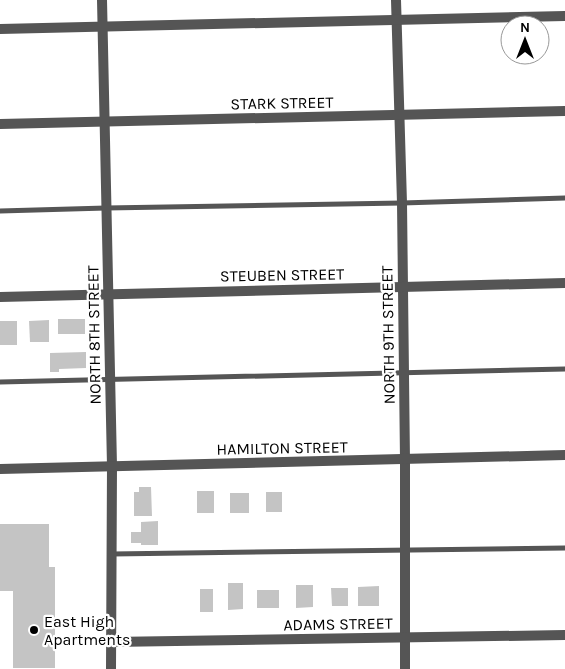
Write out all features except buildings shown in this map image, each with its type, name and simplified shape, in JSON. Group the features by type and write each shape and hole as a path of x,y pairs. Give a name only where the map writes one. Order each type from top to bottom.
{"street":[{"name":"NORTH 8TH STREET","path":"102,0 112,466 111,669"},
{"name":"NORTH 9TH STREET","path":"396,0 402,203 405,669"},
{"path":"0,29 565,16"},
{"name":"STARK STREET","path":"0,124 565,112"},
{"name":"STEUBEN STREET","path":"0,297 565,283"},
{"name":"HAMILTON STREET","path":"0,469 565,455"},
{"name":"ADAMS STREET","path":"111,642 565,635"}],"lane":[{"path":"0,211 565,198"},
{"path":"0,382 565,369"},
{"path":"112,554 565,548"}],"place":[{"name":"East High Apartments","path":"34,630"}]}
